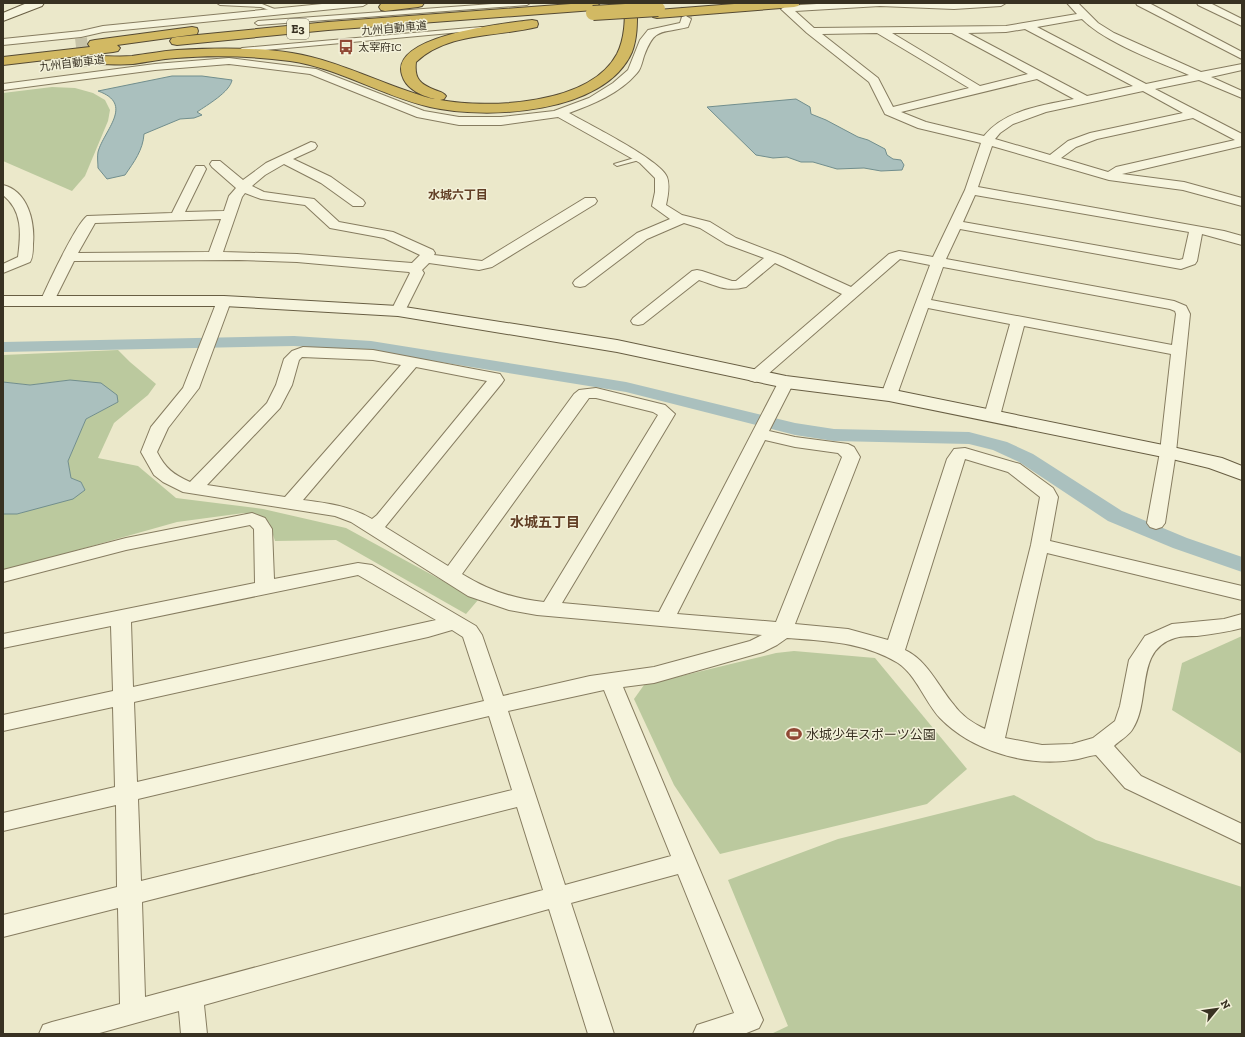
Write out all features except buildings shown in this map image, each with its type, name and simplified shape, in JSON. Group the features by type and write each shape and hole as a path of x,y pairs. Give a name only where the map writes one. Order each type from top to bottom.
{"highway":[{"path":"3,57 258,23 423,3"},
{"path":"618,3 617,29 616,43 607,59 591,75 566,88 535,97 518,100 483,102 451,99 425,91 409,78 407,65 416,54 425,48 458,36 593,12 657,11 794,3"},
{"path":"96,60 127,60 177,54 216,53 273,55 311,61 348,72 400,93 433,104 484,109 520,107 555,100 576,93 594,84 611,72 622,58 629,42 631,3"},
{"name":"九州自動車道","path":"3,72 175,50 325,34 593,12 644,3"},
{"path":"657,11 763,3"},
{"name":"九州自動車道","path":"3,61 269,32 593,12"}],"street":[{"path":"3,17 38,3"},
{"path":"3,42 81,36 103,29 363,3"},
{"path":"1001,3 880,3 786,9 811,31 874,80 889,111 922,125 988,141 1109,176 1184,186 1242,202"},
{"path":"1072,3 1100,30 1242,95"},
{"path":"1141,3 1242,56"},
{"path":"1202,3 1242,23"},
{"path":"811,31 1006,29 1084,16"},
{"path":"3,87 86,74 229,61 312,71 421,114 459,121 501,121 560,113 593,100 618,85 633,71 645,40 650,34 655,30 684,25 686,19"},
{"path":"1027,26 1242,139"},
{"path":"879,30 978,89"},
{"path":"954,30 1085,100"},
{"path":"889,395 938,261 971,190 988,141 996,130 1008,121 1043,109 1242,67"},
{"path":"889,111 1038,75"},
{"path":"560,113 641,158 661,177 662,192 659,206 680,220"},
{"path":"1051,160 1072,144 1094,136 1194,114"},
{"path":"1109,176 1120,170 1242,142"},
{"path":"216,256 236,196 243,187 256,176 284,159 312,146"},
{"path":"284,159 326,180 358,202"},
{"path":"216,164 243,187 261,195 309,202 335,225 388,235 428,253 426,258 414,269"},
{"path":"176,217 200,169"},
{"path":"3,189 14,196 24,212 28,230 25,259 3,269"},
{"path":"971,190 1196,229 1224,235 1242,241"},
{"path":"426,258 479,266 487,264 590,201"},
{"path":"48,300 89,220 229,215"},
{"path":"580,283 642,236 683,219 693,220 705,225 731,241 853,293"},
{"path":"954,224 1181,265 1190,261 1196,229"},
{"path":"756,377 898,255 938,261 1174,305 1181,309 1183,314 1168,452 1156,523"},
{"path":"69,257 216,256 297,258 410,267 414,269"},
{"path":"638,321 697,274 730,286 741,284 773,258"},
{"path":"398,312 416,273 414,269"},
{"path":"3,301 224,301 398,312 617,346 756,377 889,395 1168,452 1215,463 1242,473"},
{"path":"224,301 191,388 184,399 171,411 155,434 149,452 154,464 167,479 194,488 338,511 357,518 475,591 509,603 548,609 848,636 880,645 906,659 923,677 947,712 969,731 1000,746 1042,753 1072,752 1100,745 1124,725 1130,706 1139,660 1152,641 1172,631 1224,626 1242,621"},
{"path":"923,303 1179,351"},
{"path":"992,416 1018,321"},
{"path":"194,488 274,405 284,385 292,359 297,354 303,352 357,353 494,377 496,380 383,519 372,528"},
{"path":"290,503 412,362"},
{"path":"665,619 786,382"},
{"path":"451,576 580,397 585,393 596,393 659,408 667,414 548,609"},
{"path":"3,822 590,684 654,675 756,647 770,640 783,630 852,457 848,451 842,448 796,442 760,434"},
{"path":"894,653 956,459 960,453 964,452 1014,468 1047,492 1049,496 1040,545 993,742"},
{"path":"3,576 126,544 252,520 259,522 263,529 265,588"},
{"path":"1040,545 1242,593"},
{"path":"3,641 358,569 365,570 469,631 496,706 601,1034"},
{"path":"121,617 133,1012"},
{"path":"3,723 428,630 454,622"},
{"path":"611,682 750,1020 706,1034"},
{"path":"1100,745 1134,782 1242,836"},
{"path":"3,926 525,796"},
{"path":"52,1034 686,862"},
{"path":"190,997 194,1034"}],"lane":[{"path":"220,3 262,6 279,12"},
{"path":"258,23 527,3"},
{"path":"216,53 323,42 502,28"},
{"path":"617,164 641,158"}],"green space":[{"path":"52,87 75,88 93,93 105,100 110,110 108,121 85,176 72,191 3,161 3,93"},
{"path":"118,350 156,384 148,395 114,423 98,458 138,466 176,498 263,509 346,528 478,600 466,614 336,540 275,541 269,522 244,513 177,522 3,571 3,514 18,514 85,490 81,482 71,478 68,461 86,419 118,402 70,380 30,385 3,382 3,355"},
{"path":"1242,636 1242,754 1172,710 1182,663"},
{"name":"水城少年スポーツ公園","path":"794,651 875,658 967,769 927,804 720,854 674,785 634,699 644,685 776,653"},
{"path":"1014,795 1096,840 1242,887 1242,1034 771,1034 788,1026 728,880 838,839"}],"water":[{"path":"172,76 202,76 232,80 223,94 197,112 202,115 194,118 180,119 144,134 140,151 125,175 107,179 98,168 98,152 114,118 116,110 114,103 109,96 98,91"},
{"path":"796,99 810,107 811,114 885,149 887,155 893,159 901,160 904,165 902,170 881,171 864,168 837,169 813,162 801,162 787,157 773,158 756,155 707,107"},
{"path":"70,380 101,383 117,395 118,402 86,419 68,461 71,478 81,482 85,490 73,499 17,514 3,514 3,382 30,385"}],"waterway":[{"path":"3,347 294,341 371,346 626,387 795,429 834,435 969,438 1000,446 1026,458 1115,516 1180,543 1242,565"}],"tunnel":[{"path":"686,19 687,3"},
{"path":"81,38 85,72"}],"place":[{"name":"太宰府IC","path":"346,47"},
{"name":"水城少年スポーツ公園","path":"794,734"}],"district":[{"name":"水城六丁目","path":"458,195"},
{"name":"水城五丁目","path":"545,522"}]}
